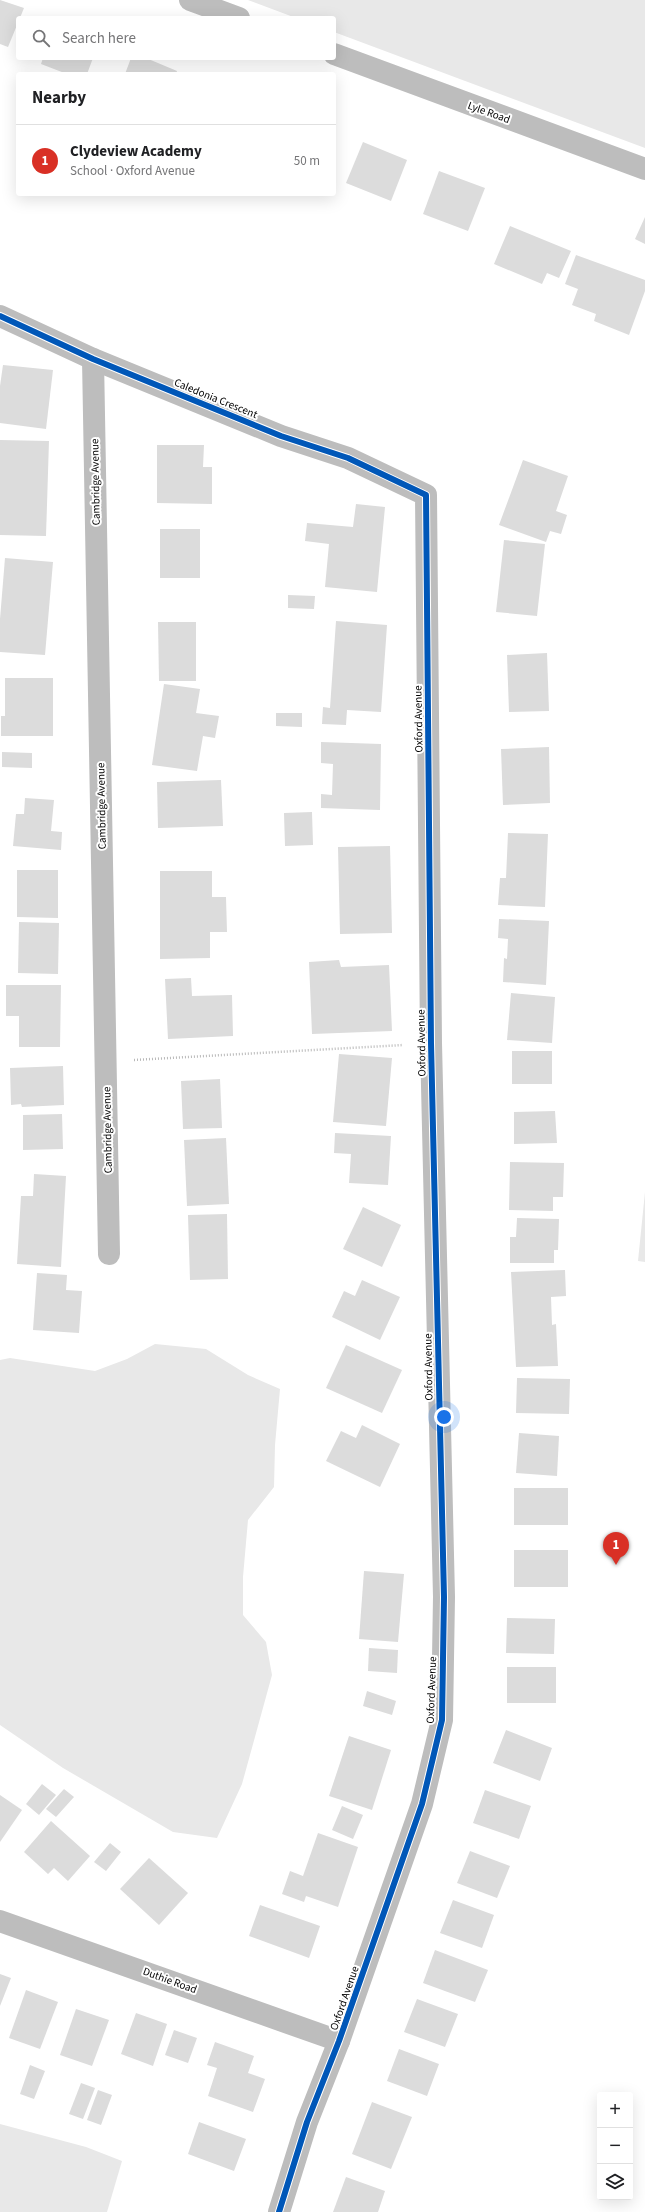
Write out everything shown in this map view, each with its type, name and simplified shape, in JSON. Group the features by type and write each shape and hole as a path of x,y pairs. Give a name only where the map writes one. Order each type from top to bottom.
{"street":[{"path":"190,0 234,16"},
{"name":"Lyle Road","path":"336,55 645,169"},
{"name":"Caledonia Crescent","path":"0,316 93,359 281,436 348,458 426,496"},
{"name":"Cambridge Avenue","path":"93,359 109,1254"},
{"name":"Oxford Avenue","path":"279,2212 307,2122 339,2041 422,1804 442,1720 444,1597 431,1044 426,496"},
{"name":"Duthie Road","path":"0,1921 339,2041"}],"path":[{"path":"106,1062 431,1044"}],"shaded area":[{"path":"248,0 645,0 645,148 336,33 336,16 291,16"},
{"path":"645,1192 645,1262 638,1261"},
{"path":"155,1344 206,1349 248,1375 280,1389 275,1445 274,1487 248,1520 243,1577 243,1615 266,1642 272,1675 242,1784 217,1838 173,1832 63,1768 0,1725 0,1360 10,1358 95,1371 127,1359"},
{"path":"0,2124 86,2147 122,2161 107,2212 0,2212"}],"building":[{"path":"0,0 24,8 21,16 16,16 16,28 8,47 0,44"},
{"path":"42,60 92,60 88,72 62,72 41,64"},
{"path":"130,60 151,60 177,71 177,72 126,72"},
{"path":"363,142 407,160 391,201 346,183"},
{"path":"439,171 485,188 468,231 423,214"},
{"path":"645,217 645,244 635,239"},
{"path":"510,226 571,251 559,278 547,273 542,284 494,264"},
{"path":"576,255 645,280 645,291 629,335 594,321 596,314 572,305 578,289 565,284"},
{"path":"3,365 53,370 46,429 0,423 0,386"},
{"path":"0,440 49,441 46,536 0,535"},
{"path":"157,445 204,445 203,467 212,467 212,504 157,503"},
{"path":"523,460 568,476 556,511 567,515 561,534 550,531 546,542 499,525"},
{"path":"356,504 385,507 377,592 325,587 329,544 305,541 307,523 353,527"},
{"path":"160,529 200,529 200,578 160,578"},
{"path":"504,540 545,544 537,616 496,612"},
{"path":"5,558 53,562 45,655 0,652 0,619"},
{"path":"288,595 315,596 314,609 288,608"},
{"path":"336,621 387,625 381,712 347,710 346,725 322,724 323,707 330,708"},
{"path":"158,622 196,622 196,681 159,681"},
{"path":"547,653 549,711 509,712 507,655"},
{"path":"5,678 53,678 53,736 1,736 1,716 5,716"},
{"path":"164,684 200,689 196,713 219,716 215,738 203,736 197,771 152,765"},
{"path":"276,713 302,713 302,727 276,726"},
{"path":"321,742 381,744 380,810 321,808 321,794 332,795 333,764 321,763"},
{"path":"549,747 550,803 503,805 501,749"},
{"path":"2,752 32,753 32,768 2,767"},
{"path":"221,780 223,826 158,828 157,782"},
{"path":"25,798 54,800 51,831 62,832 61,850 13,846 16,814 24,814"},
{"path":"312,812 313,845 285,846 284,813"},
{"path":"508,833 548,834 545,907 498,905 500,878 506,878"},
{"path":"390,846 392,933 340,934 338,847"},
{"path":"17,870 58,870 58,918 17,917"},
{"path":"160,871 212,871 212,897 226,897 227,932 210,932 210,958 160,959"},
{"path":"499,919 549,921 546,985 503,982 504,958 507,959 508,939 498,938"},
{"path":"19,922 59,923 58,974 18,973"},
{"path":"339,960 341,967 389,965 392,1031 312,1034 309,962"},
{"path":"191,978 192,996 232,995 233,1036 168,1039 165,979"},
{"path":"6,985 61,985 60,1047 19,1047 19,1016 6,1016"},
{"path":"511,993 555,997 552,1043 507,1040"},
{"path":"512,1051 552,1051 552,1084 512,1084"},
{"path":"339,1054 392,1058 386,1126 333,1122"},
{"path":"63,1066 64,1105 22,1107 21,1104 11,1105 10,1068"},
{"path":"220,1079 222,1128 183,1129 181,1081"},
{"path":"555,1111 557,1143 514,1144 514,1112"},
{"path":"62,1114 63,1149 23,1150 23,1115"},
{"path":"335,1133 391,1136 388,1185 349,1183 351,1154 334,1153"},
{"path":"226,1138 229,1204 187,1206 184,1140"},
{"path":"510,1162 564,1163 563,1197 553,1197 553,1211 509,1210"},
{"path":"34,1174 66,1176 61,1267 17,1264 21,1196 33,1196"},
{"path":"363,1207 401,1225 382,1267 343,1249"},
{"path":"227,1214 228,1279 190,1280 188,1215"},
{"path":"517,1218 559,1219 558,1250 554,1250 554,1263 510,1263 510,1237 516,1237"},
{"path":"565,1270 566,1296 551,1297 552,1325 556,1324 558,1366 516,1367 511,1272"},
{"path":"37,1273 67,1275 66,1290 82,1291 79,1333 33,1330"},
{"path":"362,1280 400,1297 380,1340 332,1317 344,1291 355,1296"},
{"path":"346,1345 402,1370 382,1413 326,1388"},
{"path":"517,1378 570,1379 569,1414 516,1413"},
{"path":"362,1425 400,1444 380,1487 326,1461 341,1431 356,1438"},
{"path":"519,1433 559,1436 557,1476 516,1473"},
{"path":"514,1488 568,1488 568,1525 514,1525"},
{"path":"514,1550 568,1550 568,1587 514,1587"},
{"path":"364,1571 404,1574 398,1642 359,1639"},
{"path":"507,1618 555,1619 554,1654 506,1653"},
{"path":"369,1648 398,1650 397,1673 368,1671"},
{"path":"507,1667 556,1667 556,1703 507,1703"},
{"path":"367,1691 396,1701 392,1715 363,1706"},
{"path":"506,1730 552,1748 540,1781 493,1763"},
{"path":"349,1736 391,1750 372,1810 329,1796"},
{"path":"42,1784 56,1795 39,1815 26,1804"},
{"path":"64,1789 74,1797 56,1817 46,1809"},
{"path":"485,1790 531,1806 519,1839 473,1823"},
{"path":"0,1795 22,1810 0,1842"},
{"path":"342,1806 363,1815 353,1839 332,1830"},
{"path":"51,1821 90,1856 68,1881 54,1868 48,1874 24,1852"},
{"path":"318,1833 358,1847 338,1907 306,1896 304,1902 282,1894 290,1871 303,1876"},
{"path":"110,1843 121,1852 106,1871 94,1862"},
{"path":"470,1851 510,1866 497,1898 457,1883"},
{"path":"149,1858 188,1893 159,1925 120,1889"},
{"path":"453,1900 494,1915 482,1948 440,1933"},
{"path":"260,1905 320,1926 309,1958 249,1936"},
{"path":"435,1950 488,1970 475,2002 423,1983"},
{"path":"0,1974 11,1978 0,2006"},
{"path":"26,1990 58,2002 40,2049 9,2038"},
{"path":"417,1999 458,2014 445,2047 404,2032"},
{"path":"76,2009 109,2020 92,2066 60,2055"},
{"path":"136,2013 167,2024 153,2066 121,2054"},
{"path":"174,2030 197,2038 188,2063 165,2055"},
{"path":"215,2042 254,2056 248,2073 265,2079 253,2112 208,2096 217,2068 207,2065"},
{"path":"399,2049 439,2064 427,2096 387,2081"},
{"path":"30,2065 45,2071 34,2099 20,2094"},
{"path":"81,2083 95,2088 83,2119 69,2114"},
{"path":"98,2090 112,2095 101,2125 87,2120"},
{"path":"372,2102 412,2117 391,2169 352,2154"},
{"path":"199,2122 246,2139 234,2171 188,2154"},
{"path":"346,2177 385,2191 378,2212 333,2212"}],"cycle path":[{"path":"0,316 93,359 281,436 348,458 426,495 431,1043 444,1597 442,1720 422,1804 339,2041 307,2122 279,2212"}],"place":[{"name":"Clydeview Academy","path":"616,1565"}]}
